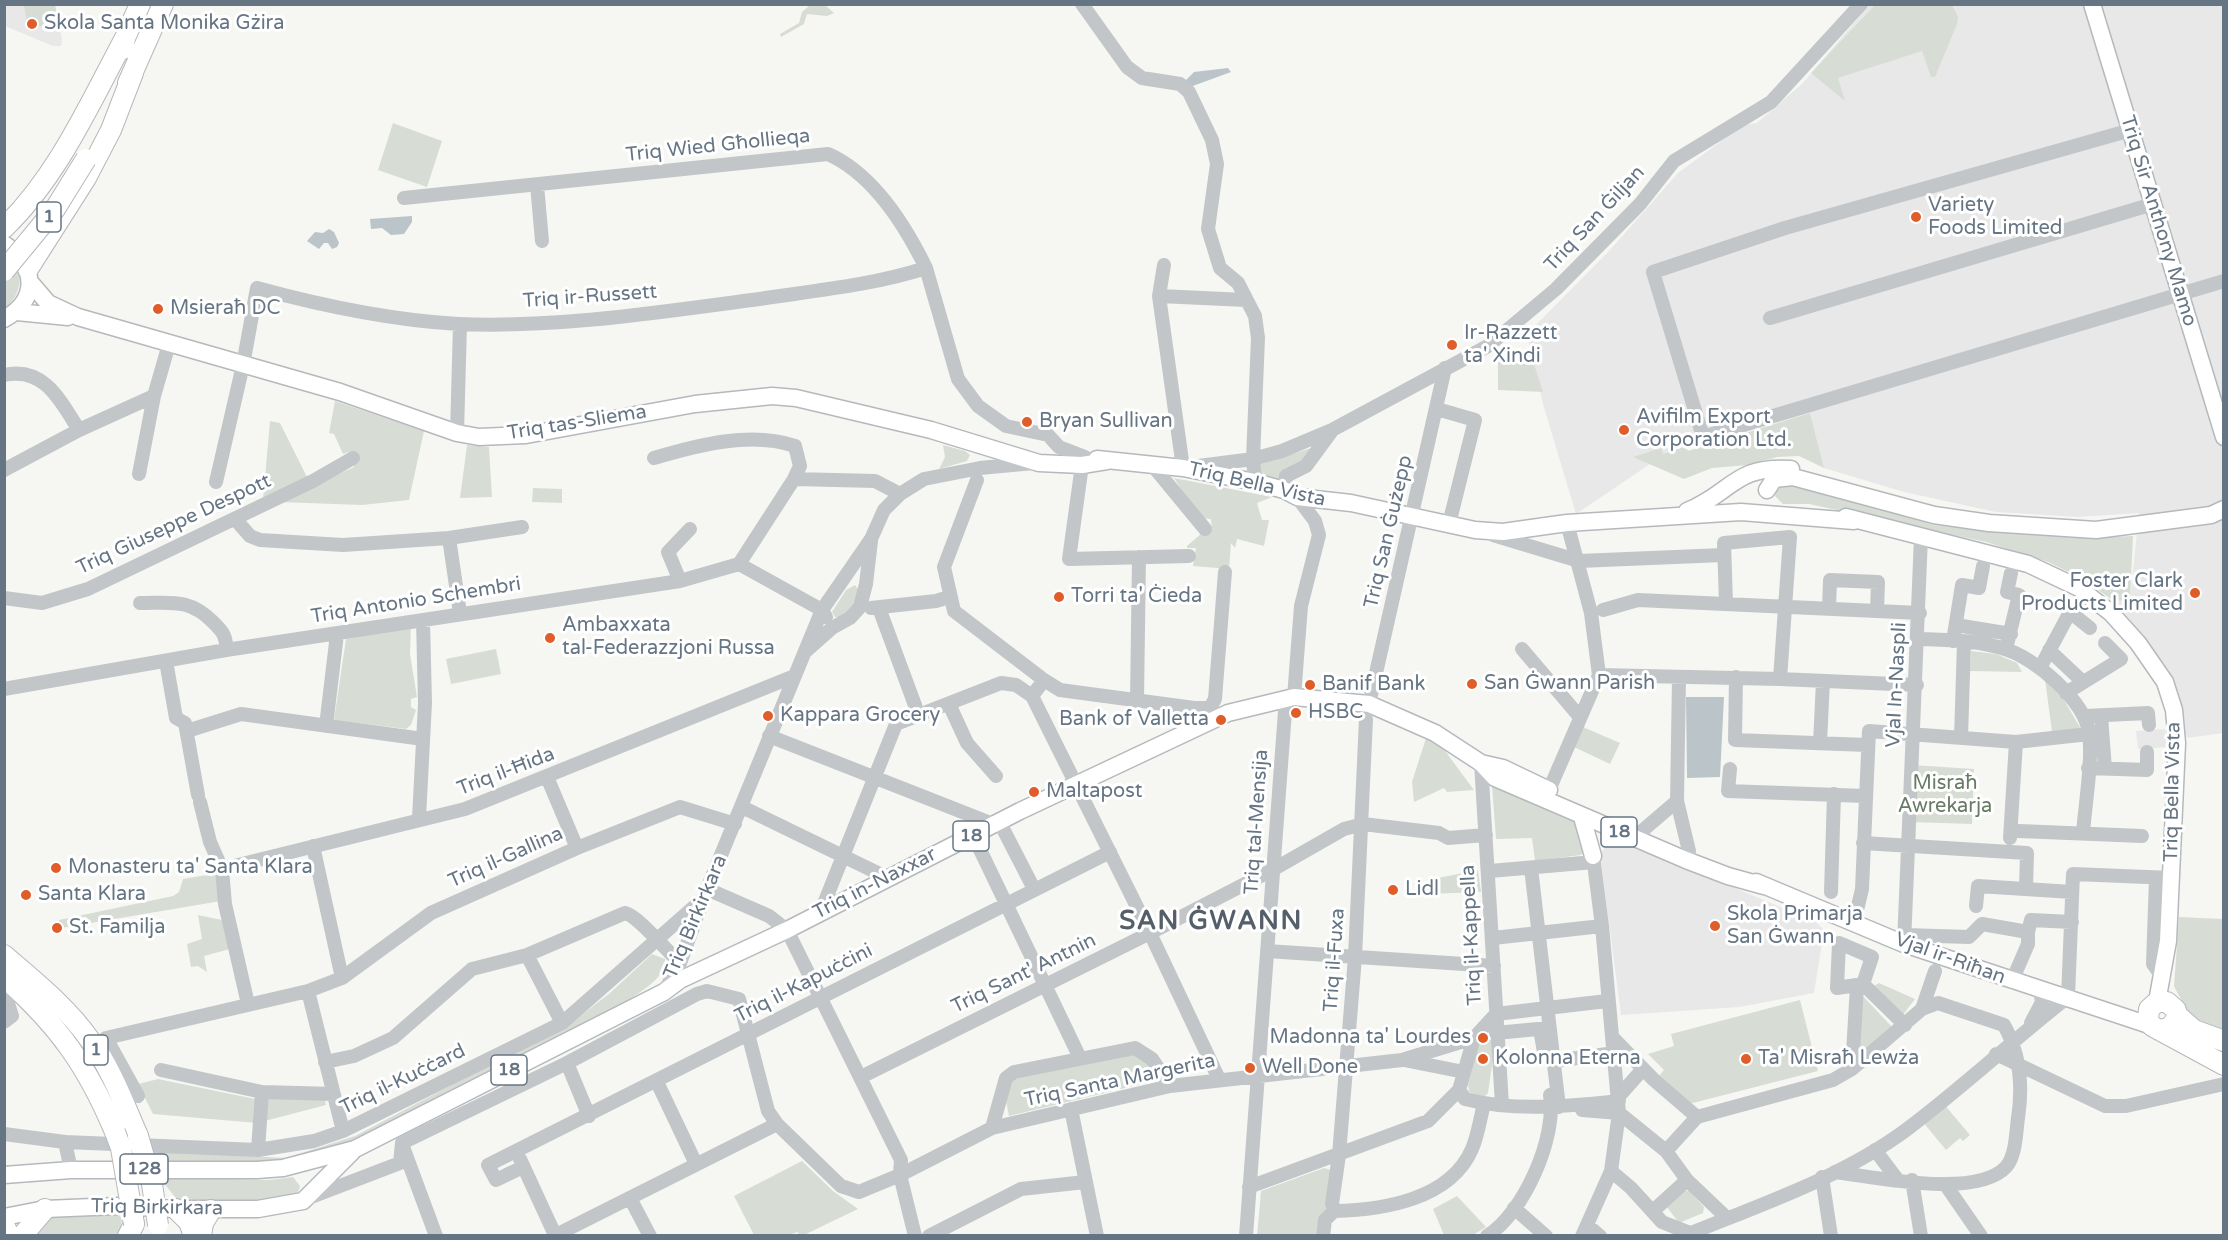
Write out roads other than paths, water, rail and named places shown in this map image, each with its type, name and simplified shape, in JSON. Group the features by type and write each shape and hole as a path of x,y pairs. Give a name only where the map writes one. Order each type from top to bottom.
{"highway":[{"name":"1","path":"4,271 55,209 83,153 117,72 125,38 140,4"},
{"name":"1","path":"4,253 83,153 133,73 163,4"},
{"path":"4,228 42,184 58,160 125,38"},
{"path":"29,275 86,178 111,129 133,73"},
{"name":"1","path":"4,955 63,1008 91,1040 119,1092 138,1136 152,1184 161,1232"},
{"path":"4,977 13,992 50,1021 75,1053 101,1099 115,1131 123,1158 132,1232"},
{"path":"2164,1006 2173,1026 2156,1028 2147,1016 2164,1006"},
{"path":"2164,1006 2194,1030 2223,1041"},
{"name":"18","path":"2156,1028 2223,1065"},
{"path":"22,1236 45,1209"},
{"path":"176,1209 189,1222 194,1236"},
{"path":"201,1236 203,1223 211,1210"},
{"path":"4,1224 9,1236"}],"main road":[{"name":"Triq Sir Anthony Mamo","path":"2092,4 2223,437"},
{"name":"Triq tas-Sliema","path":"4,244 19,253 29,275 48,303 78,317 340,392 457,433 478,436 526,435 695,404 772,396 806,400 980,443 1036,454 1083,461 1107,461"},
{"path":"11,315 27,298 29,275"},
{"name":"Triq tas-Sliema","path":"11,315 78,317"},
{"name":"Triq tas-Sliema","path":"980,443 1039,463"},
{"name":"Triq Birkirkara","path":"1039,463 1083,461"},
{"name":"Triq Bella Vista","path":"1107,461 1183,468 1255,482 1290,493 1351,503 1475,530 1503,532 1567,524 1746,512 1854,521"},
{"path":"1841,489 1796,470 1771,468 1740,476 1732,483 1731,496 1746,512 1771,498 1774,479 1793,477 1934,516 1989,523 2096,530 2199,516 2223,509"},
{"path":"1740,476 1757,476 1771,498"},
{"name":"Triq Bella Vista","path":"1675,516 1704,504 1740,476"},
{"name":"Triq Bella Vista","path":"1771,498 2028,564 2079,588 2110,613 2138,643 2165,682 2174,710 2177,743 2164,878 2164,1006"},
{"name":"Vjal ir-Riħan","path":"1290,697 1368,711 1435,733 1481,763 1495,778 1582,817 1728,876 1764,886"},
{"name":"Triq in-Naxxar","path":"664,992 680,980 787,930 886,877 1224,714 1290,697"},
{"name":"Vjal ir-Riħan","path":"1481,763 1503,768 1764,886 1854,923 1904,939 2012,981 2068,997 2156,1028"},
{"path":"1582,817 1593,859"},
{"path":"1593,859 1599,836 1609,828"},
{"name":"Triq Birkirkara","path":"4,1175 71,1170 283,1168 355,1149 664,992"},
{"name":"Vjal ir-Riħan","path":"2105,1011 2140,1012 2164,1006"},
{"name":"Triq Birkirkara","path":"4,1217 45,1209 117,1206 211,1210 258,1209 305,1198 355,1149"},
{"path":"283,1168 299,1169 305,1179 305,1198"}],"street":[{"path":"1082,4 1127,67 1142,78 1180,84 1189,92 1212,140 1217,164 1208,229 1220,268 1238,284 1255,316 1258,338 1253,459 1255,482"},
{"name":"Triq San Ġiljan","path":"1183,468 1253,459 1282,451 1332,430 1488,346 1556,289 1640,204 1674,161 1771,102 1861,4"},
{"path":"2131,130 1795,225 1653,272 1703,437 2223,281"},
{"name":"Triq Wied Għollieqa","path":"404,198 828,154 849,163 898,219 926,268 958,379 978,406 1006,426 1048,435 1059,447 1083,461"},
{"path":"537,185 542,241"},
{"path":"1770,318 2153,204"},
{"path":"1164,266 1159,296 1183,468"},
{"name":"Triq ir-Russett","path":"243,365 257,288 333,309 459,324 588,320 663,312 888,280 926,268"},
{"path":"1159,296 1246,300"},
{"path":"457,433 459,324"},
{"path":"139,474 154,396 169,344"},
{"path":"216,482 243,365"},
{"name":"Triq San Ġużepp","path":"1368,711 1445,368"},
{"path":"4,375 17,373 44,381 54,391 79,430"},
{"path":"4,470 79,430 154,396"},
{"path":"1437,409 1475,420 1449,524"},
{"name":"Triq San Ġiljan","path":"1290,493 1286,476 1306,466 1332,430"},
{"path":"654,458 701,445 775,439 795,446 800,466 794,479 740,564 822,610 832,627"},
{"path":"980,443 983,459 944,567 954,611 1060,690 1224,714"},
{"name":"Triq Giuseppe Despott","path":"4,598 42,603 65,597 235,519 313,481 353,458"},
{"path":"1083,461 1069,559 1189,556"},
{"name":"Triq Birkirkara","path":"664,992 680,963 705,894 742,807 792,677 822,610 871,539 884,510 900,494 924,479 978,474 1039,463"},
{"path":"1154,466 1205,529"},
{"path":"794,479 875,481 900,494"},
{"name":"Triq tal-Mensija","path":"1246,1236 1267,951 1290,697 1300,606 1319,535 1315,521 1290,493"},
{"path":"235,519 250,536 260,540 343,545 449,538 522,527"},
{"path":"1549,790 1579,716 1599,675 1591,613 1567,524"},
{"path":"680,581 668,552 690,529"},
{"name":"Triq Bella Vista","path":"1475,530 1578,561 1724,549 1790,537 1786,606"},
{"name":"Vjal In-Naspli","path":"1904,939 1919,639 1921,537"},
{"path":"449,538 460,614"},
{"name":"Triq Birkirkara","path":"804,653 832,627 850,618 860,607 866,584 871,539"},
{"path":"1724,549 1726,603"},
{"path":"1137,701 1139,557"},
{"name":"Triq Antonio Schembri","path":"4,689 226,650 680,581 740,564"},
{"path":"1961,738 1959,641 1956,625 1962,585 1979,588 1983,566"},
{"path":"1194,708 1210,708 1215,699 1225,573"},
{"path":"2006,649 2019,595 2007,592 2011,573"},
{"path":"842,579 859,577 866,584"},
{"path":"1828,609 1830,580 1878,582 1877,611"},
{"path":"860,607 879,608 936,601 949,597"},
{"path":"1603,610 1638,600 1920,613"},
{"path":"140,603 186,603 200,609 224,634 226,650"},
{"path":"1780,678 1786,606"},
{"path":"879,608 919,716"},
{"path":"2040,668 2070,612 2090,628"},
{"path":"419,818 425,704 423,620"},
{"path":"1956,625 2011,634"},
{"path":"326,726 337,634"},
{"path":"1919,639 1959,641 2006,649 2040,668 2066,693 2085,716 2090,734 2083,833"},
{"path":"2066,693 2121,660 2105,643"},
{"path":"1522,649 1579,716"},
{"path":"2049,650 2083,682"},
{"path":"166,660 176,718 185,723 199,799 210,842 222,869 225,904 248,1004"},
{"path":"1016,685 1024,664"},
{"path":"1599,675 1780,678 1917,685"},
{"name":"Triq il-Ħida","path":"222,869 419,818 465,809 792,677"},
{"path":"1736,677 1735,740 1820,743 1914,735 2016,742 2090,734"},
{"path":"1679,678 1677,801 1689,851"},
{"path":"1032,696 1044,680"},
{"path":"1820,743 1823,681"},
{"path":"821,911 896,724 1001,683 1016,685 1032,696 1150,933 1219,1079"},
{"path":"1215,699 1224,714"},
{"path":"950,704 967,743 996,776"},
{"path":"1194,708 1200,716 1202,725"},
{"name":"Triq il-Fuxa","path":"1323,1236 1325,1220 1333,1207 1339,1155 1355,957 1368,711"},
{"path":"2085,716 2148,713 2149,725"},
{"path":"187,731 241,714 423,739"},
{"path":"2101,716 2105,769"},
{"path":"769,736 874,779 996,823 1034,889"},
{"path":"1854,923 1862,889 1868,738"},
{"path":"2016,742 2015,835 2083,833 2142,836"},
{"path":"2088,768 2147,770 2147,752"},
{"name":"Triq il-Kappella","path":"1481,763 1490,872 1496,1033 1502,1105"},
{"path":"1730,769 1728,791 1865,796"},
{"path":"547,777 577,848"},
{"path":"1831,892 1834,794"},
{"path":"1642,831 1677,801"},
{"name":"Triq il-Gallina","path":"138,1096 106,1038 308,991 342,978 431,913 577,848 680,807 735,824"},
{"path":"742,807 886,877"},
{"path":"1363,824 1440,833 1448,838 1486,835"},
{"name":"Triq Sant' Antnin","path":"861,1077 1150,933 1274,869 1344,829 1363,824"},
{"path":"973,835 1080,1058"},
{"path":"1863,843 2027,853 2026,889"},
{"path":"313,846 342,978"},
{"name":"Triq il-Kapuċċini","path":"523,1167 495,1180 488,1165 657,1082 1110,852"},
{"path":"1490,872 1593,859 1602,926 1607,1001 1615,1053 1619,1103 1611,1171 1585,1230 1600,1236"},
{"path":"1532,868 1548,1008 1545,1028 1556,1107"},
{"path":"1611,1171 1653,1211 1663,1229 1687,1234 1836,1172 1906,1130 2068,997 2073,874 2164,878"},
{"path":"1976,906 1977,886 2072,892"},
{"path":"705,894 769,916 787,930 901,1160 900,1175 915,1236"},
{"name":"Triq il-Kuċċard","path":"4,1134 65,1142 258,1150 314,1141 343,1131 562,1023 705,894"},
{"path":"325,1062 354,1056 393,1038 472,969 526,955 625,913 637,917 655,940 680,963"},
{"path":"2012,981 2028,944 2031,920 2072,922"},
{"path":"1904,939 1969,937 1982,924 2028,932"},
{"path":"1493,938 1602,926"},
{"path":"1267,951 1494,966"},
{"path":"526,955 562,1023"},
{"path":"1922,1009 1935,971"},
{"path":"1852,1069 1860,985 1905,1025"},
{"path":"2027,1030 2042,1002 2040,990"},
{"path":"308,991 343,1131"},
{"path":"402,1143 567,1063 707,991 739,999 768,1111 777,1124 555,1235 516,1152"},
{"path":"8,1019 13,992"},
{"path":"1249,1186 1339,1155 1428,1120 1459,1090 1474,1038 1496,1014 1607,1001"},
{"path":"1666,1151 1697,1118 1833,1080 1852,1069 1922,1009 1938,1004 2004,1025 2013,1040 2022,1091 2011,1160 2006,1167 1983,1180 1965,1185 1836,1172"},
{"path":"1496,1033 1545,1028"},
{"path":"1487,1236 1514,1208 1539,1166 1556,1107 1554,1061 1545,1028"},
{"name":"Triq Santa Margerita","path":"777,1124 841,1186 859,1192 900,1175 992,1128 1170,1086 1402,1060 1474,1038"},
{"path":"1612,1038 1697,1118"},
{"path":"992,1128 1006,1078 1014,1072 1135,1048 1152,1059 1170,1086"},
{"path":"1554,1061 1615,1053"},
{"path":"1996,1054 2106,1106 2126,1106 2223,1084"},
{"name":"Triq Santa Margerita","path":"1402,1060 1464,1072"},
{"path":"567,1063 589,1116"},
{"path":"1619,1103 1643,1069"},
{"path":"161,1070 262,1092 334,1094"},
{"path":"657,1082 696,1164"},
{"path":"1459,1090 1465,1099 1484,1104 1556,1107 1619,1103 1666,1151 1687,1180 1727,1218"},
{"path":"258,1150 262,1092"},
{"path":"1333,1207 1370,1210 1424,1195 1448,1181 1471,1150 1484,1104"},
{"path":"1071,1109 1095,1229"},
{"path":"65,1142 71,1170"},
{"path":"305,1198 400,1163 402,1143"},
{"path":"402,1143 436,1236"},
{"path":"1875,1150 1897,1179"},
{"path":"1860,1159 1863,1168 1874,1176"},
{"path":"1822,1177 1831,1236"},
{"path":"1653,1211 1687,1180"},
{"path":"1912,1180 1921,1236"},
{"path":"929,1236 1021,1189 1085,1182"},
{"path":"1945,1184 1982,1236"},
{"path":"630,1198 650,1236"},
{"path":"1514,1208 1546,1236"}],"place":[{"name":"Skola Santa Monika Gżira","path":"32,24"},
{"name":"Variety Foods Limited","path":"1916,217"},
{"name":"Msieraħ DC","path":"158,309"},
{"name":"Ir-Razzett ta' Xindi","path":"1452,345"},
{"name":"Bryan Sullivan","path":"1027,422"},
{"name":"Avifilm Export Corporation Ltd.","path":"1624,430"},
{"name":"Foster Clark Products Limited","path":"2195,593"},
{"name":"Torri ta' Ċieda","path":"1059,597"},
{"name":"Ambaxxata tal-Federazzjoni Russa","path":"550,638"},
{"name":"San Ġwann Parish","path":"1472,684"},
{"name":"Banif Bank","path":"1310,685"},
{"name":"HSBC","path":"1296,713"},
{"name":"Kappara Grocery","path":"768,716"},
{"name":"Bank of Valletta","path":"1221,720"},
{"name":"Maltapost","path":"1034,792"},
{"name":"Monasteru ta' Santa Klara","path":"56,868"},
{"name":"Lidl","path":"1393,890"},
{"name":"Santa Klara","path":"26,895"},
{"name":"Skola Primarja San Ġwann","path":"1715,926"},
{"name":"St. Familja","path":"57,928"},
{"name":"Madonna ta' Lourdes","path":"1483,1038"},
{"name":"Kolonna Eterna","path":"1483,1059"},
{"name":"Ta' Misraħ Lewża","path":"1746,1059"},
{"name":"Well Done","path":"1250,1068"}],"district":[{"name":"SAN ĠWANN","path":"1211,922"}],"park label":[{"name":"Misraħ Awrekarja","path":"1945,796"}]}
